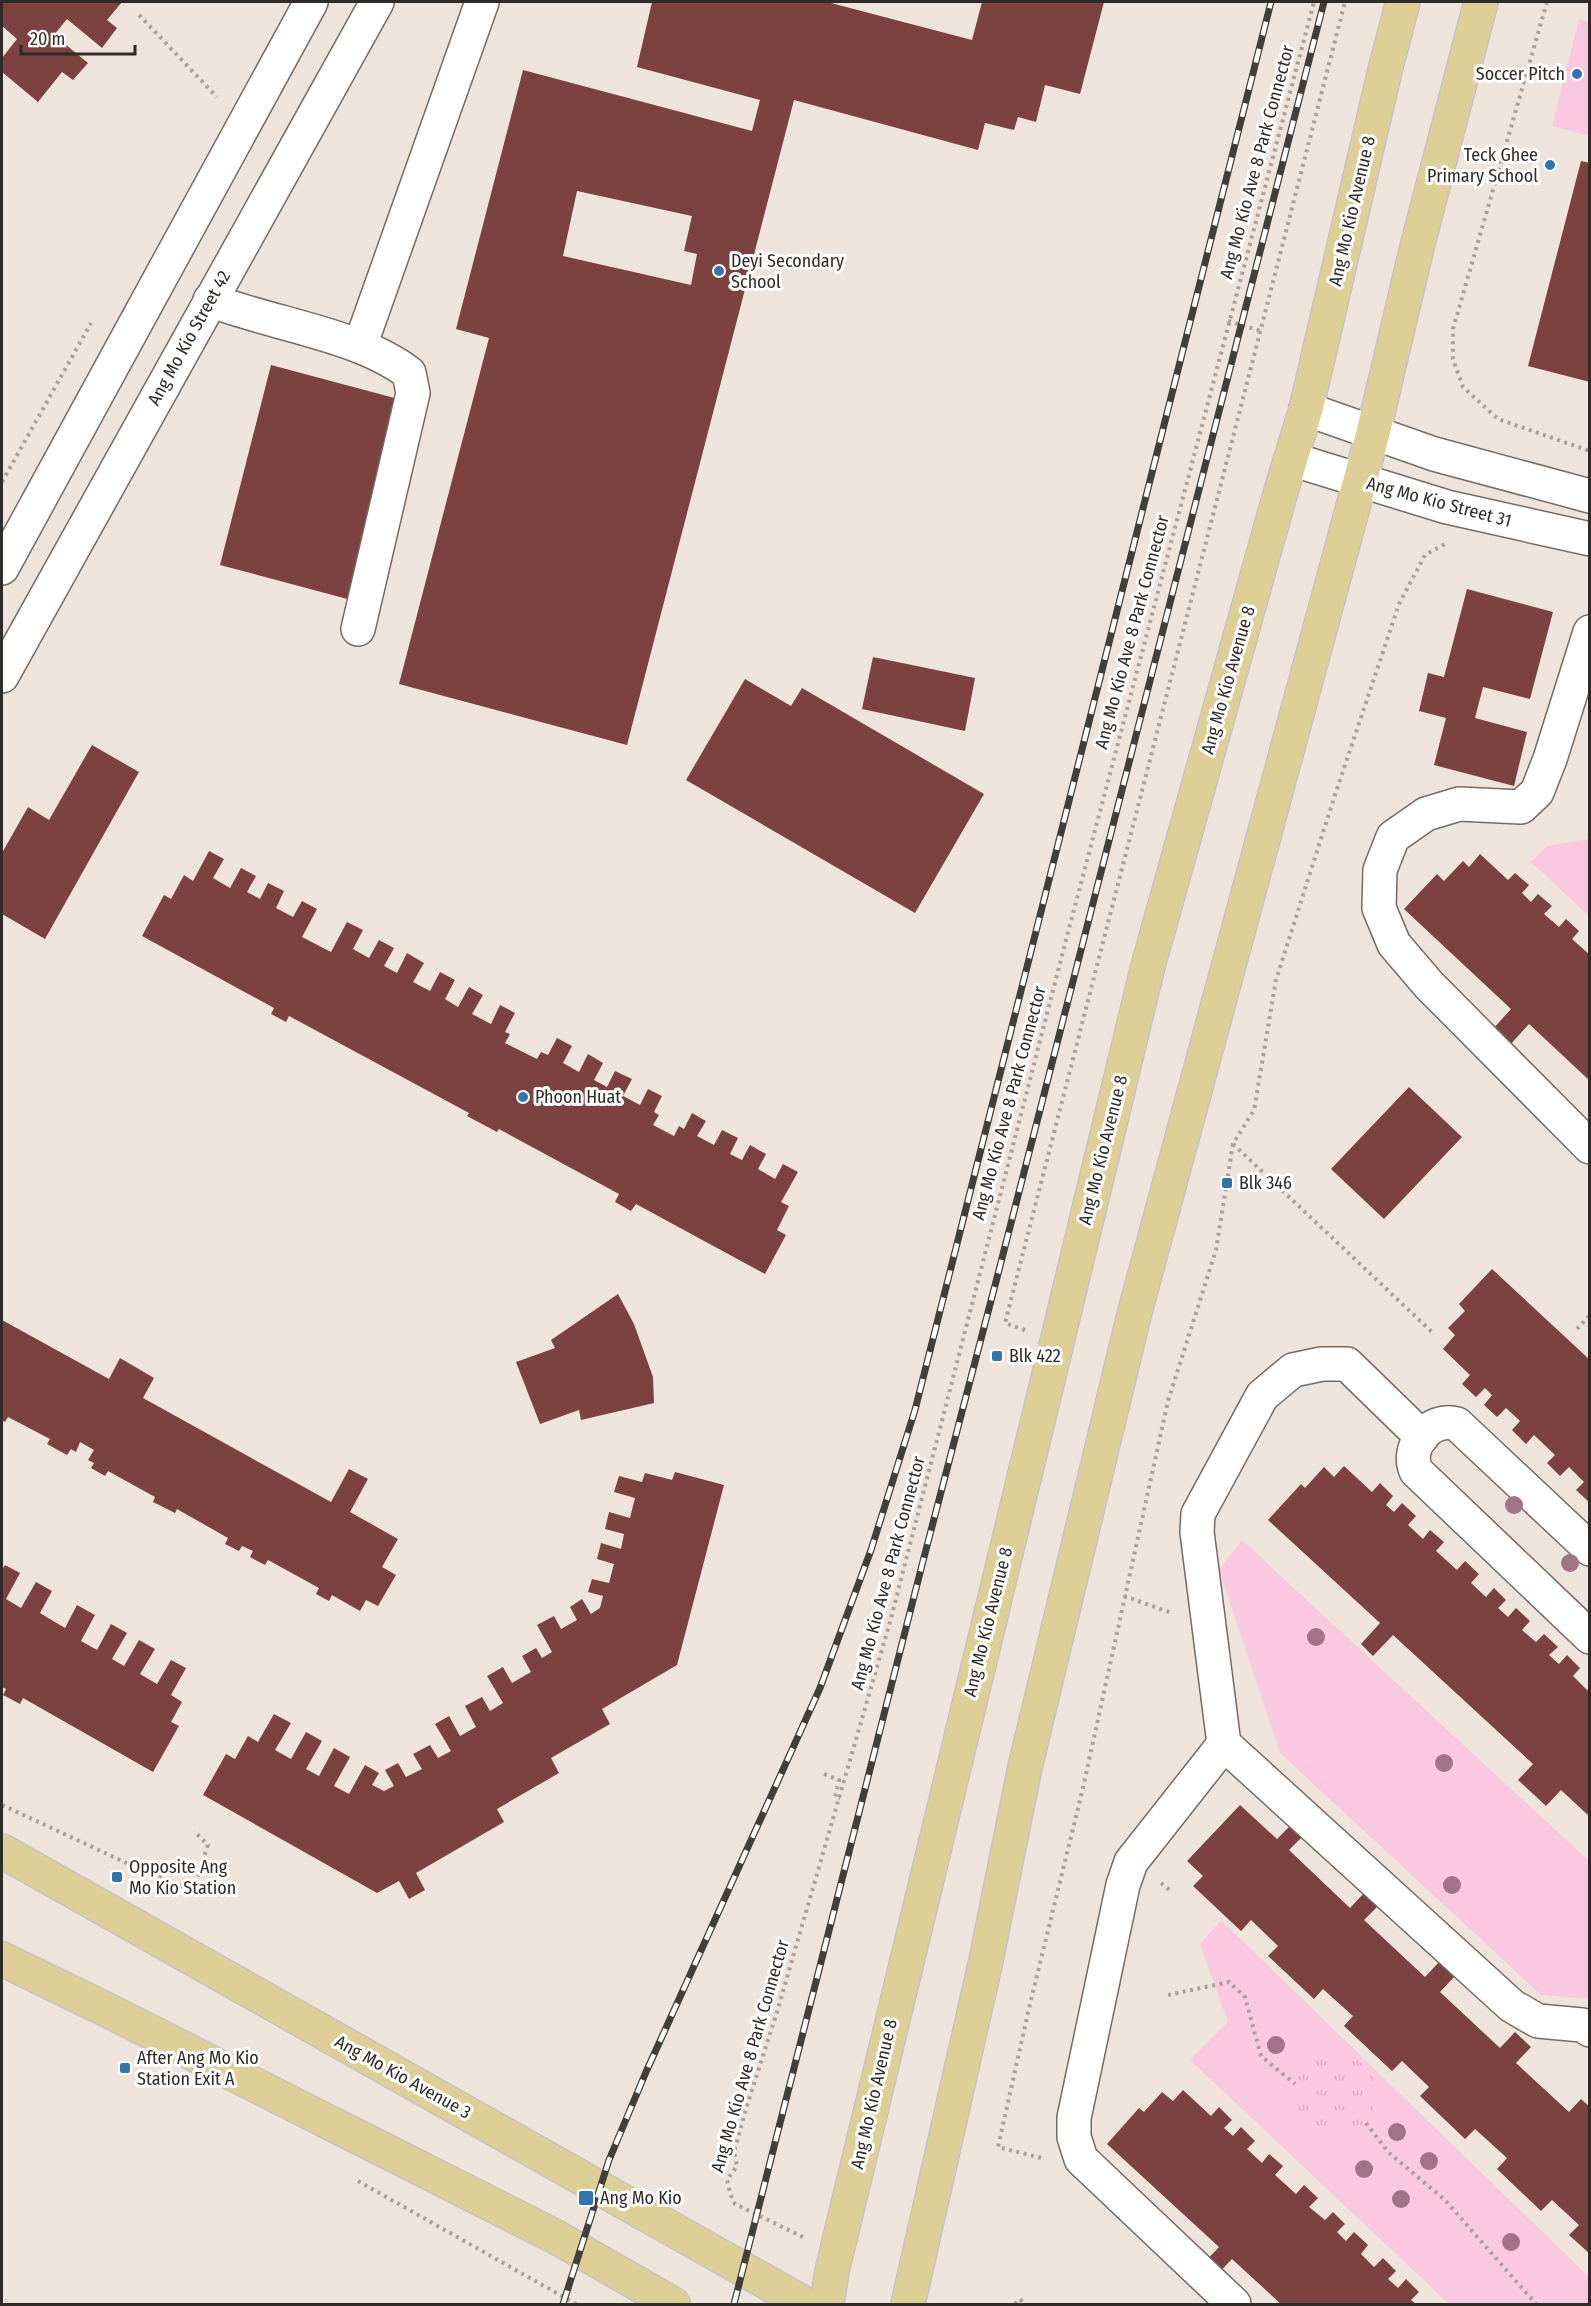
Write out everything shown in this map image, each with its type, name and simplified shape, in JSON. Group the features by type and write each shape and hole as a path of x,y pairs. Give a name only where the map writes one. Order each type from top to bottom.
{"main road":[{"name":"Ang Mo Kio Avenue 8","path":"827,2304 832,2271 899,1989 1148,966 1306,409 1403,2"},
{"path":"908,2304 985,1965 1025,1767 1134,1315 1373,433 1416,247 1481,2"},
{"name":"Ang Mo Kio Avenue 3","path":"2,1851 805,2304"},
{"path":"2,1959 556,2237 673,2304"}],"street":[{"path":"2,568 311,2"},
{"name":"Ang Mo Kio Street 42","path":"2,676 377,2"},
{"path":"360,346 482,2"},
{"path":"210,300 360,346 409,373 413,393 358,629"},
{"path":"1306,409 1443,457 1590,496"},
{"name":"Ang Mo Kio Street 31","path":"1291,459 1448,507 1590,539"},
{"path":"1590,632 1537,792 1521,807 1459,804 1426,814 1393,837 1380,870 1379,908 1394,944 1429,985 1590,1147"},
{"path":"1422,1437 1347,1364 1322,1364 1293,1370 1262,1396 1198,1514 1197,1532 1224,1744 1512,2006 1538,2021 1582,2025 1590,2030"},
{"path":"1590,1549 1457,1424 1448,1421 1434,1425 1414,1448 1411,1460 1416,1471 1590,1637"},
{"path":"1224,1744 1131,1862 1123,1885 1074,2118 1074,2136 1082,2159 1234,2304"}],"path":[{"name":"Ang Mo Kio Ave 8 Park Connector","path":"735,2204 727,2180 737,2166 734,2152 891,1622 990,1230 1314,2"},
{"path":"1056,1340 1005,1323 1345,2"},
{"path":"1547,2 1453,329 1453,359 1463,387 1498,419 1590,451"},
{"path":"139,15 198,78"},
{"path":"1228,321 1261,331"},
{"path":"1025,2153 998,2147 1082,1792 1168,1401 1216,1250 1233,1144 1254,1110 1276,981 1399,604 1425,555 1453,540"},
{"path":"1233,1144 1433,1333"},
{"path":"1577,1329 1590,1315"},
{"path":"1124,1596 1143,1602"},
{"path":"824,1774 839,1780 835,1797 840,1798"},
{"path":"2,1805 132,1866 193,1891 208,1845 194,1831"},
{"path":"1168,1995 1229,1982 1245,1997 1262,2056 1295,2085"},
{"path":"1366,2123 1388,2152 1445,2200 1536,2304"},
{"path":"1015,2304 1020,2299 1024,2304"}],"green space":[{"name":"Soccer Pitch","path":"1579,19 1589,22 1589,136 1552,126"},
{"path":"1590,839 1589,916 1531,862 1547,846"},
{"path":"1242,1540 1589,1861 1589,1999 1541,1995 1280,1753 1219,1570"},
{"path":"1221,1920 1589,2277 1589,2304 1449,2304 1190,2060 1228,2022 1200,1944"},
{"path":"1335,2053 1351,2056 1364,2065 1373,2078 1376,2094 1373,2110 1364,2123 1351,2132 1335,2135 1319,2132 1306,2123 1297,2110 1294,2094 1297,2078 1306,2065 1319,2056"}],"building":[{"path":"2,2 122,2 107,20 117,28 102,48 67,19 54,35 88,63 73,80 62,72 38,102 2,72 2,58 17,39 2,26"},
{"path":"652,2 827,2 972,40 982,2 1104,2 1080,94 1045,85 1036,122 1018,117 1014,130 985,123 978,150 794,100 627,745 399,684 489,338 456,329 523,70 752,131 760,100 637,67","holes":["577,191 692,216 684,251 697,254 691,285 563,256"]},
{"path":"1581,161 1590,163 1590,382 1528,366"},
{"path":"271,365 402,400 351,600 220,565"},
{"path":"1467,589 1553,612 1530,699 1483,687 1475,718 1527,732 1514,786 1434,765 1446,718 1419,711 1428,673 1444,677"},
{"path":"873,657 975,678 965,731 862,709"},
{"path":"745,679 791,706 802,688 984,794 915,913 686,780"},
{"path":"92,745 139,772 45,939 2,914 2,853 28,807 49,820"},
{"path":"209,851 224,859 213,878 230,888 241,868 256,876 247,892 260,899 268,883 284,891 276,908 293,917 302,901 317,909 302,937 331,952 347,922 363,930 353,949 369,958 379,940 394,948 384,966 397,973 407,953 424,963 413,982 430,991 440,972 455,980 445,999 458,1007 469,987 483,995 472,1014 491,1024 500,1005 515,1013 505,1032 510,1034 505,1043 537,1059 541,1052 548,1055 557,1038 572,1046 563,1063 579,1072 588,1054 603,1063 594,1080 607,1087 615,1071 632,1079 623,1096 640,1105 648,1089 662,1096 654,1112 659,1115 653,1125 674,1136 679,1126 684,1129 692,1113 706,1121 697,1136 714,1145 722,1130 738,1138 730,1154 742,1160 750,1145 766,1154 758,1169 775,1179 783,1164 798,1172 781,1202 789,1206 777,1230 786,1235 765,1274 636,1204 631,1211 615,1202 619,1194 499,1129 497,1132 467,1116 469,1113 289,1016 286,1022 271,1014 274,1008 142,936 164,895 171,899 184,875 193,881"},
{"path":"1480,854 1508,880 1515,873 1529,885 1522,893 1531,902 1538,894 1552,906 1544,914 1559,927 1566,919 1579,931 1572,939 1590,955 1590,1081 1529,1024 1509,1046 1492,1030 1511,1009 1404,909 1437,874 1444,881 1463,861 1469,867"},
{"path":"1409,1087 1462,1137 1384,1219 1331,1169"},
{"path":"1492,1269 1590,1360 1590,1503 1576,1490 1584,1482 1569,1467 1560,1476 1547,1463 1555,1455 1534,1435 1526,1444 1512,1430 1520,1421 1506,1408 1497,1417 1484,1405 1492,1395 1485,1388 1476,1397 1462,1384 1470,1375 1443,1349 1455,1335 1448,1328 1465,1311 1459,1304"},
{"path":"618,1294 634,1324 653,1377 654,1403 581,1420 579,1410 540,1424 516,1362 555,1348 551,1340"},
{"path":"2,1320 109,1379 120,1358 154,1378 143,1398 331,1502 349,1469 368,1479 350,1512 398,1539 382,1567 396,1575 378,1606 366,1600 360,1611 332,1595 329,1601 316,1594 319,1588 268,1560 265,1565 250,1557 253,1551 242,1546 239,1551 225,1544 228,1538 177,1509 175,1513 153,1502 155,1497 108,1471 105,1476 91,1468 94,1463 88,1460 94,1450 80,1442 76,1452 71,1449 67,1455 47,1444 50,1439 8,1417 5,1422 2,1420"},
{"path":"1344,1466 1372,1492 1380,1483 1393,1496 1386,1505 1394,1512 1402,1503 1416,1516 1408,1525 1423,1539 1430,1530 1444,1542 1436,1551 1457,1570 1465,1561 1479,1574 1471,1583 1486,1597 1494,1588 1506,1600 1498,1608 1508,1617 1516,1608 1530,1621 1522,1630 1536,1642 1544,1634 1558,1647 1549,1655 1559,1664 1567,1655 1580,1668 1573,1676 1587,1690 1590,1688 1590,1817 1561,1790 1546,1806 1518,1780 1533,1764 1393,1635 1373,1656 1361,1644 1380,1623 1268,1520 1301,1484 1305,1488 1324,1467 1334,1477"},
{"path":"675,1472 724,1485 677,1665 602,1709 610,1724 551,1758 559,1773 497,1809 504,1822 416,1873 425,1890 409,1899 399,1881 377,1893 203,1795 226,1754 235,1759 248,1736 258,1742 274,1714 291,1723 275,1750 291,1759 306,1732 322,1741 306,1769 319,1776 334,1748 350,1757 334,1786 349,1794 365,1765 379,1773 372,1785 384,1791 394,1786 385,1770 398,1763 406,1777 422,1769 413,1754 430,1745 438,1758 451,1751 435,1724 449,1716 460,1736 476,1727 465,1706 482,1697 490,1711 503,1703 487,1676 503,1667 512,1683 531,1672 522,1656 536,1648 542,1658 552,1652 537,1625 554,1616 561,1629 577,1620 570,1607 582,1599 591,1614 600,1608 603,1596 588,1592 592,1579 609,1583 614,1564 597,1559 601,1543 621,1549 624,1534 605,1529 609,1512 630,1518 635,1498 614,1492 619,1476 642,1482 645,1473 672,1480"},
{"path":"5,1565 20,1573 6,1599 21,1608 36,1582 52,1591 40,1613 65,1628 77,1605 95,1615 81,1641 97,1650 111,1624 127,1633 112,1659 124,1666 139,1640 155,1649 140,1674 157,1684 171,1660 186,1668 171,1695 182,1702 171,1722 179,1726 153,1772 23,1698 20,1704 3,1695 6,1689 2,1687 2,1570"},
{"path":"1240,1805 1277,1839 1292,1824 1304,1835 1289,1850 1350,1908 1365,1892 1379,1905 1364,1920 1425,1977 1439,1962 1455,1976 1440,1992 1500,2048 1515,2032 1531,2047 1516,2063 1569,2112 1581,2099 1590,2107 1590,2254 1569,2235 1579,2225 1552,2200 1541,2211 1497,2169 1507,2158 1475,2129 1465,2139 1420,2096 1429,2087 1402,2061 1392,2071 1344,2026 1353,2016 1323,1989 1314,1999 1268,1956 1278,1946 1251,1920 1241,1931 1193,1886 1203,1876 1187,1861"},
{"path":"1183,2090 1211,2116 1219,2107 1232,2120 1224,2128 1233,2136 1241,2127 1255,2141 1247,2149 1262,2163 1269,2154 1283,2166 1275,2175 1296,2194 1304,2185 1318,2198 1309,2207 1325,2220 1333,2212 1345,2224 1337,2232 1346,2241 1354,2232 1368,2245 1361,2254 1374,2267 1383,2258 1396,2271 1388,2279 1398,2288 1406,2279 1419,2292 1411,2300 1416,2304 1281,2304 1232,2259 1212,2280 1199,2268 1219,2247 1107,2144 1139,2108 1144,2112 1162,2092 1173,2101"}],"railway":[{"path":"563,2304 609,2160 646,2072 820,1688 871,1550 915,1410 1271,2"},
{"path":"734,2304 1324,2"}],"place":[{"name":"Soccer Pitch","path":"1577,74"},
{"name":"Teck Ghee Primary School","path":"1550,165"},
{"name":"Deyi Secondary School","path":"719,271"},
{"name":"Phoon Huat","path":"523,1097"},
{"name":"Blk 346","path":"1227,1183"},
{"name":"Blk 422","path":"997,1356"},
{"name":"Opposite Ang Mo Kio Station","path":"117,1877"},
{"name":"After Ang Mo Kio Station Exit A","path":"125,2068"},
{"name":"Ang Mo Kio","path":"586,2198"}]}
